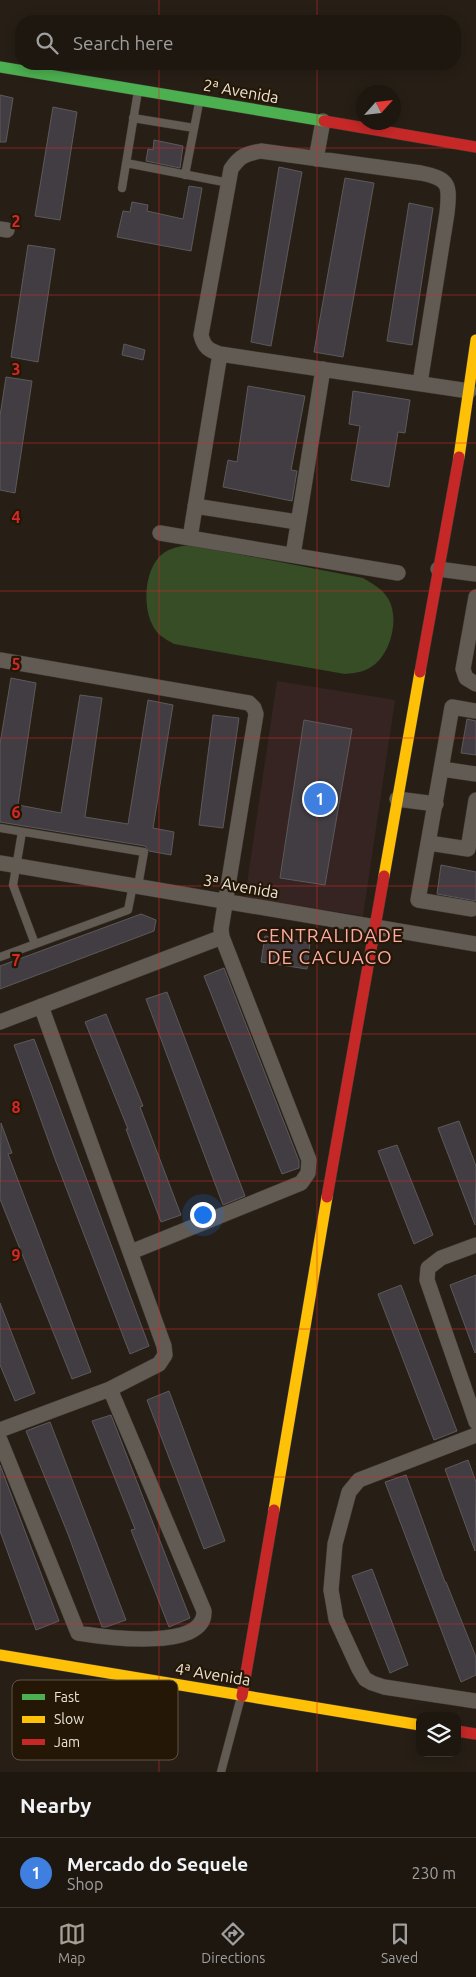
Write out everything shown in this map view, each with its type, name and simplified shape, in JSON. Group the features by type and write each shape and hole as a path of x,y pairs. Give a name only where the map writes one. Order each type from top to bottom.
{"street":[{"name":"2ª Avenida","path":"0,67 15,70"},
{"name":"2ª Avenida","path":"18,70 476,147"},
{"path":"316,159 322,121"},
{"path":"420,384 450,190 446,183 438,177 261,151 249,153 238,159 232,169 229,183 201,335 203,344 208,350 220,354 323,369 420,384 469,391"},
{"path":"242,1696 374,927 469,391 476,340"},
{"path":"190,538 220,354"},
{"path":"292,555 323,369"},
{"path":"195,506 297,522"},
{"path":"160,533 398,573"},
{"path":"438,569 476,574"},
{"path":"476,597 462,669 466,678 476,684"},
{"path":"0,660 249,703 254,708 256,714 221,929 222,937 309,1160 308,1173 301,1183 131,1252"},
{"path":"472,909 418,900 452,707 476,711"},
{"path":"442,769 476,774"},
{"path":"397,799 436,804"},
{"path":"429,842 468,849 476,800"},
{"name":"3ª Avenida","path":"0,863 476,944"},
{"path":"0,1022 222,937"},
{"path":"0,1430 110,1389 159,1364 165,1356 164,1346 131,1252 41,1006"},
{"path":"476,1245 441,1258 428,1268 427,1280 476,1422"},
{"path":"0,1440 78,1633 111,1639 144,1640 159,1639 185,1633 200,1625 204,1618 204,1611 110,1389"},
{"path":"476,1435 359,1480 349,1492 335,1544 331,1590 336,1619 350,1652 365,1679 372,1684 476,1701"},
{"name":"4ª Avenida","path":"0,1656 145,1680"},
{"name":"4ª Avenida","path":"178,1685 416,1724"},
{"path":"461,1732 476,1734"}],"lane":[{"path":"122,188 138,90"},
{"path":"185,175 200,100"},
{"path":"133,118 194,128"},
{"path":"126,163 229,183"},
{"path":"0,828 144,852 128,910 0,957"},
{"path":"22,832 13,885 35,944"},
{"path":"222,1772 242,1696"}],"shaded area":[{"path":"277,681 395,700 363,916 245,897"}],"green space":[{"path":"191,545 363,578 384,593 392,608 392,635 385,652 371,667 360,672 345,674 174,644 158,633 152,624 147,606 147,585 149,575 158,558 172,549"}],"building":[{"path":"0,95 13,98 6,142 0,142"},
{"path":"53,107 77,112 60,220 35,216"},
{"path":"154,140 183,146 180,168 146,161 148,149 153,150"},
{"path":"279,167 302,172 271,346 251,342"},
{"path":"345,178 374,183 343,357 314,352"},
{"path":"189,186 202,188 191,251 117,237 123,211 130,212 132,202 148,205 147,211 183,219"},
{"path":"409,203 433,208 412,345 387,341"},
{"path":"28,245 55,249 38,362 11,357"},
{"path":"124,344 145,350 143,360 122,355"},
{"path":"6,377 32,381 15,493 0,490 0,416"},
{"path":"248,386 305,396 291,470 297,471 292,501 223,487 228,460 237,462"},
{"path":"353,391 410,400 405,433 398,432 389,487 351,480 360,426 349,424"},
{"path":"11,678 36,683 18,805 61,813 80,695 102,698 85,817 128,824 148,700 173,705 153,828 174,832 171,855 149,851 145,846 0,822 0,744"},
{"path":"213,715 239,718 223,828 199,825"},
{"path":"467,719 476,721 476,755 461,753"},
{"path":"304,720 352,729 325,885 280,878"},
{"path":"441,865 476,872 476,901 437,894"},
{"path":"141,914 156,920 154,931 0,989 0,966"},
{"path":"265,936 310,943 307,969 261,962"},
{"path":"224,968 299,1161 299,1168 282,1174 204,976"},
{"path":"167,992 245,1196 223,1205 146,999"},
{"path":"106,1014 143,1106 140,1107 181,1215 161,1222 126,1129 128,1129 85,1022"},
{"path":"34,1039 149,1346 130,1354 55,1159 14,1045"},
{"path":"459,1121 476,1166 475,1225 438,1128"},
{"path":"1,1123 12,1153 8,1154 91,1372 72,1379 0,1199"},
{"path":"397,1145 433,1235 414,1244 378,1151"},
{"path":"476,1275 476,1352 475,1353 450,1285"},
{"path":"401,1285 457,1431 434,1440 378,1294"},
{"path":"0,1303 35,1393 15,1401 0,1365"},
{"path":"169,1391 225,1541 204,1549 147,1400"},
{"path":"111,1415 190,1618 169,1627 131,1530 135,1529 92,1421"},
{"path":"50,1422 126,1620 106,1627 102,1627 68,1534 26,1431"},
{"path":"468,1460 476,1482 475,1551 445,1469"},
{"path":"0,1465 59,1621 36,1630 0,1531"},
{"path":"406,1475 445,1582 476,1657 476,1675 461,1682 385,1482"},
{"path":"372,1569 408,1665 390,1673 352,1576"}],"traffic: fast":[{"path":"0,67 15,70"},
{"path":"18,70 324,121"}],"traffic: slow":[{"path":"459,457 476,340"},
{"path":"384,876 420,672"},
{"path":"274,1510 327,1197"},
{"path":"0,1655 150,1680"},
{"path":"178,1685 416,1724"}],"traffic: jam":[{"path":"324,121 476,147"},
{"path":"420,672 459,457"},
{"path":"327,1197 384,876"},
{"path":"242,1696 274,1510"},
{"path":"461,1732 476,1734"}],"place":[{"name":"Mercado do Sequele","path":"320,799"}],"district":[{"name":"CENTRALIDADE DE CACUACO","path":"330,946"}]}
